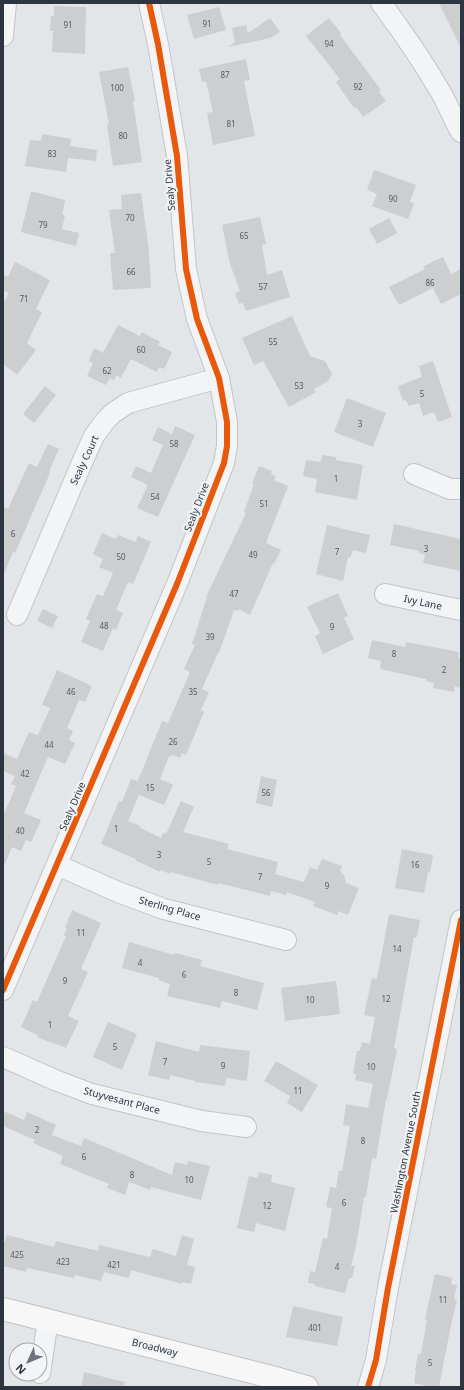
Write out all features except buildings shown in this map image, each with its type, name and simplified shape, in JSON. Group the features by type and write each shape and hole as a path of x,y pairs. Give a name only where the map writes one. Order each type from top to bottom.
{"main road":[{"name":"Broadway","path":"3,1309 307,1387"}],"street":[{"path":"3,36 6,3"},
{"name":"Sealy Drive","path":"3,990 177,584 224,463 227,446 228,422 219,378 197,318 186,269 177,156 158,44 149,3"},
{"path":"381,3 411,44 458,120"},
{"name":"Sealy Court","path":"17,615 84,458 94,436 105,421 113,413 128,403 219,378"},
{"path":"414,474 450,489 461,490"},
{"name":"Ivy Lane","path":"385,594 461,610"},
{"name":"Sterling Place","path":"57,865 118,892 164,908 286,940"},
{"name":"Washington Avenue South","path":"368,1387 376,1360 388,1288 461,920"},
{"name":"Stuyvesant Place","path":"3,1057 55,1080 92,1094 202,1121 246,1127"},
{"path":"45,1342 48,1320"}],"cycle path":[{"path":"3,990 177,584 224,463 227,446 227,422 219,378 197,319 186,269 177,156 158,44 149,3"},
{"path":"368,1387 376,1360 388,1288 461,920"}]}
